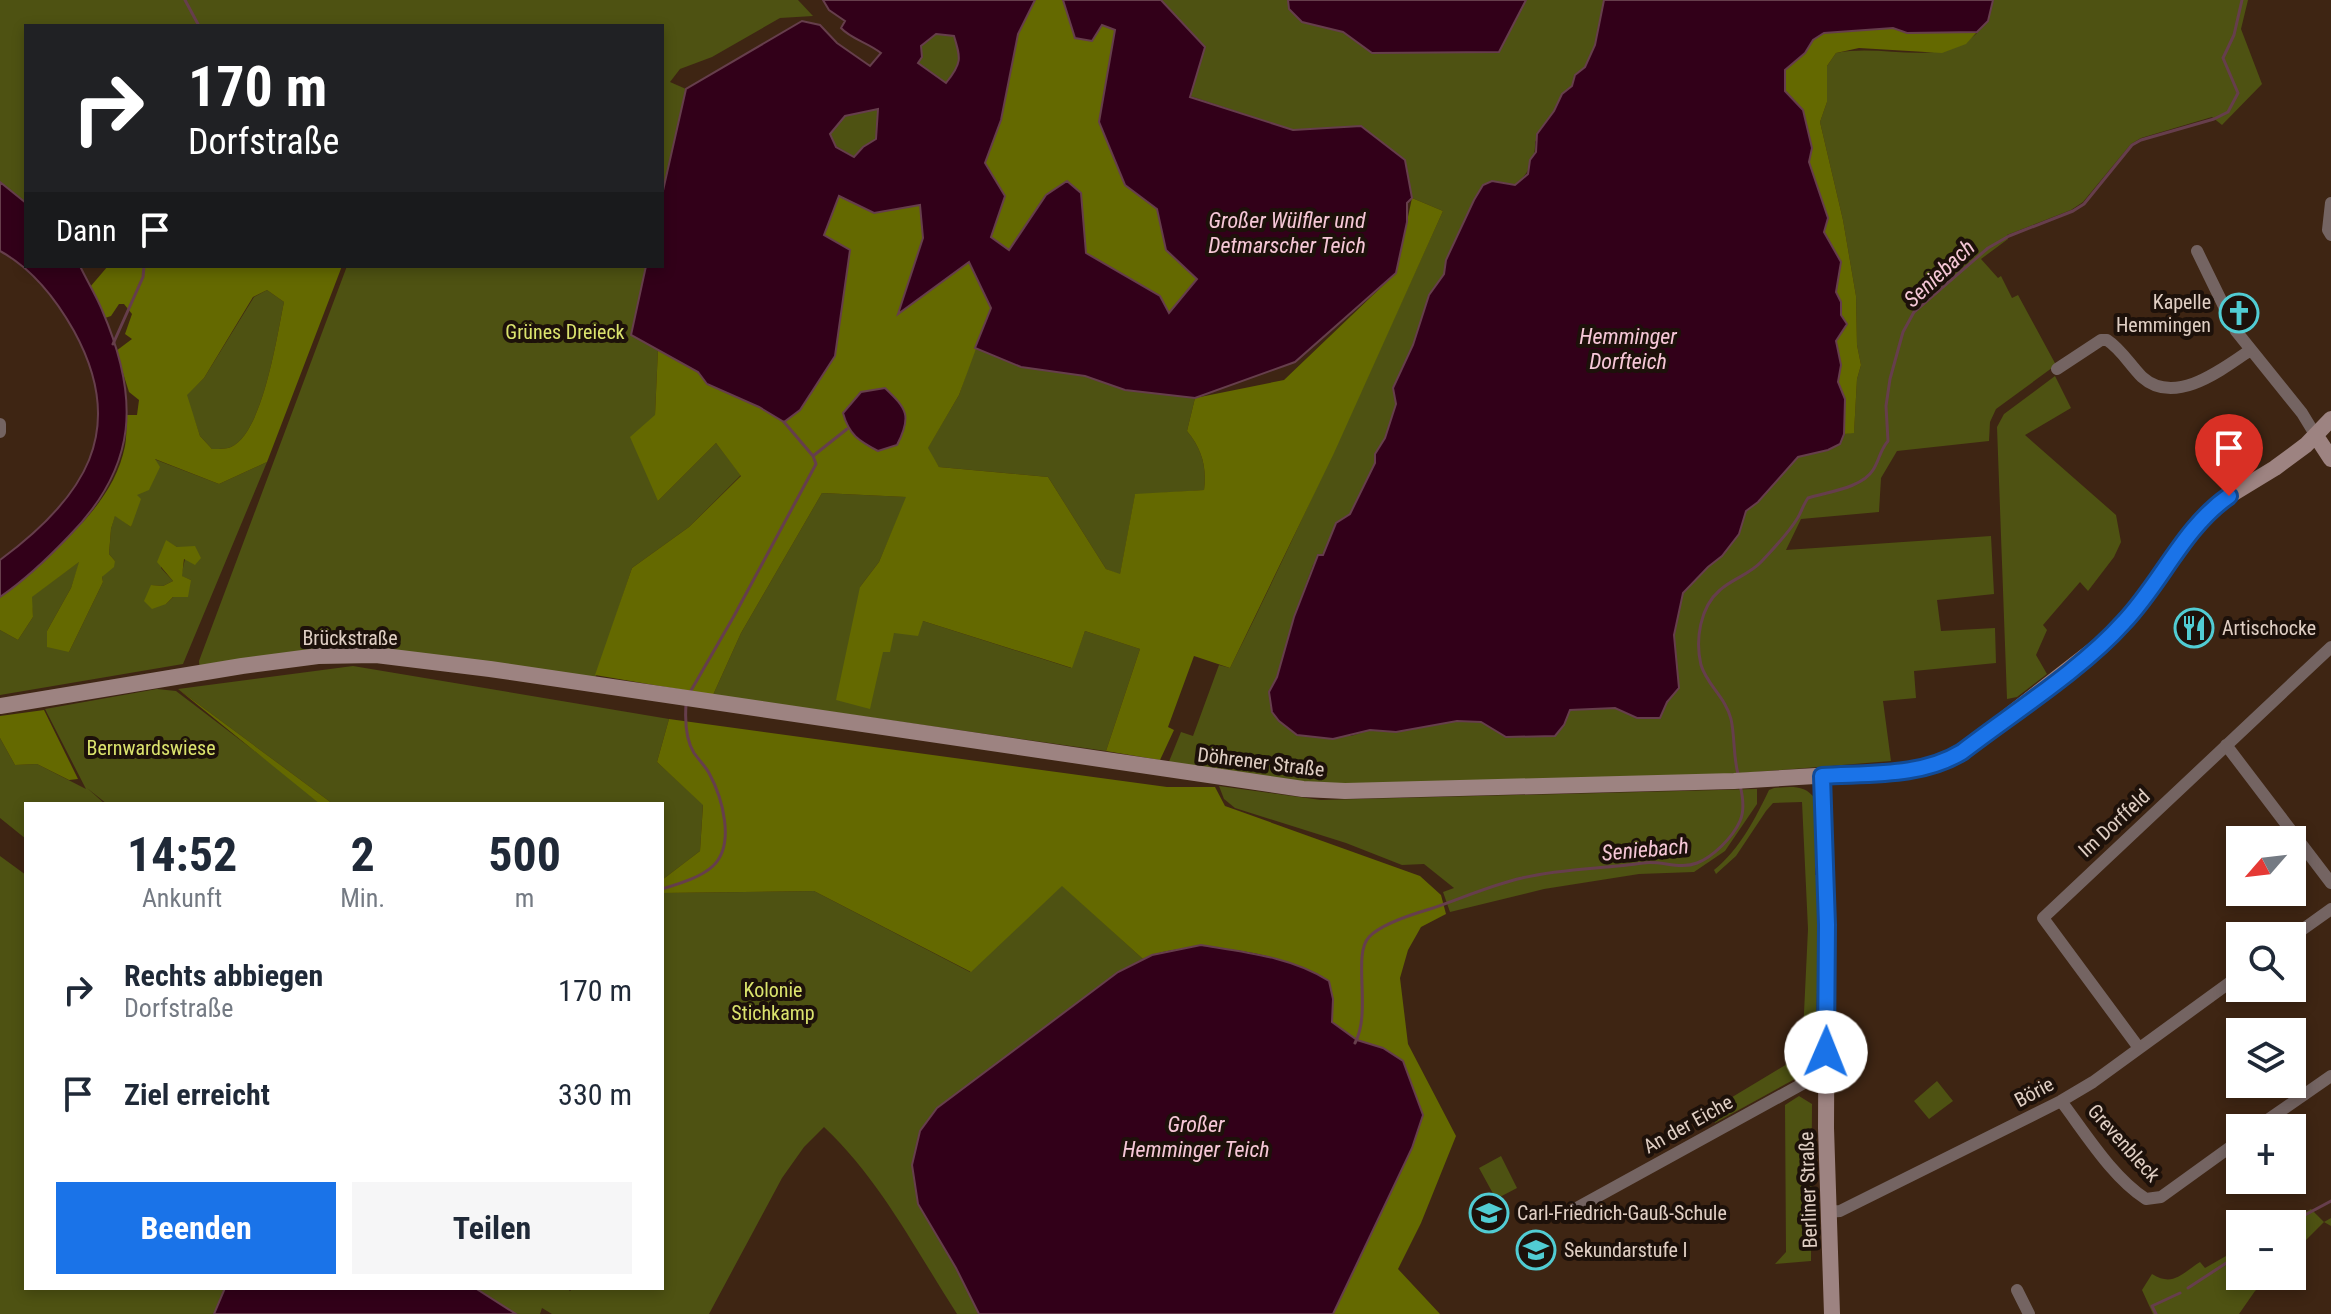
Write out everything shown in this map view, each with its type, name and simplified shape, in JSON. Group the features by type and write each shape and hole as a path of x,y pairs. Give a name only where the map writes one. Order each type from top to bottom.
{"street":[{"path":"2331,203 2328,230 2331,235"},
{"path":"2197,251 2236,331 2249,351 2302,413 2331,459"},
{"path":"2057,369 2101,340 2107,340 2155,387 2168,390 2219,372 2249,351"},
{"name":"Döhrener Straße","path":"700,701 1293,788 1345,791 1742,781 1924,768 1945,762 1962,752 2111,636 2137,608 2201,519 2216,505 2275,468 2316,436 2331,419"},
{"path":"0,424 0,432"},
{"name":"Im Dorffeld","path":"2139,1048 2043,918 2331,647"},
{"name":"Brückstraße","path":"0,706 242,666 356,654 428,661 700,701"},
{"path":"2226,745 2331,883"},
{"name":"Berliner Straße","path":"1822,776 1832,1314"},
{"path":"2306,927 2331,909"},
{"name":"Börie","path":"1828,1212 1840,1211 2061,1101 2093,1082 2226,985"},
{"path":"2276,1114 2331,1076"},
{"name":"An der Eiche","path":"1573,1210 1804,1083 1826,1083"},
{"name":"Grevenbleck","path":"2061,1101 2108,1161 2146,1199 2161,1197 2226,1150"},
{"path":"2017,1290 2029,1314"}],"green space":[{"path":"0,0 798,0 813,16 780,18 712,57 680,69 670,82 686,89 664,186 664,24 24,24 24,201 0,182"},
{"path":"1161,0 1288,0 1289,9 1302,22 1343,32 1373,53 1499,52 1526,0 1604,0 1595,45 1585,67 1575,75 1572,86 1535,142 1527,171 1515,185 1495,181 1474,200 1446,260 1444,274 1429,295 1413,345 1393,387 1396,404 1385,438 1375,454 1375,463 1350,514 1336,523 1327,548 1313,565 1294,617 1277,678 1269,692 1272,712 1279,721 1351,736 1370,730 1396,732 1457,721 1481,722 1506,737 1564,725 1569,710 1615,708 1637,718 1660,717 1679,688 1674,635 1683,594 1722,556 1739,534 1746,511 1758,502 1798,456 1828,450 1840,444 1844,434 1854,432 1857,379 1861,365 1857,345 1856,296 1843,220 1820,122 1827,102 1827,66 1836,53 1916,53 1954,48 1970,39 1985,24 1993,0 2248,0 2241,29 2262,84 2222,125 2212,117 2141,138 2131,144 2083,202 2071,210 2007,235 2008,239 1981,259 1998,278 2001,276 2012,298 2018,295 2056,365 1996,409 1990,422 1989,441 1897,451 1881,478 1879,512 1801,519 1786,550 1991,536 1994,594 1937,600 1941,631 1995,628 1996,663 1914,671 1916,698 1883,701 1891,761 1706,776 1416,784 1304,783 1168,764 1181,732 1193,736 1219,665 1230,668 1312,498 1443,211 1412,198 1405,160 1361,126 1293,130 1190,96 1205,47"},
{"path":"936,34 954,35 958,50 959,60 946,83 918,63 922,57 921,46"},
{"path":"878,109 876,139 854,157 836,146 830,134 844,116"},
{"name":"Grünes Dreieck","path":"346,268 646,268 631,335 658,349 655,415 658,501 716,443 741,475 689,527 632,568 595,679 408,653 200,673 199,661"},
{"path":"267,290 284,302 260,404 242,438 231,447 212,449 200,436 186,395 204,378 254,297"},
{"path":"975,348 1021,367 1085,376 1125,390 1195,398 1187,431 1202,459 1204,490 1135,495 1120,575 1106,569 1048,477 939,467 927,449 959,395"},
{"path":"2055,376 2071,408 2025,435 2116,515 2121,542 2114,557 2088,591 2080,582 2043,625 2047,630 2036,655 2047,674 2017,697 2007,699 1997,427 2004,414"},
{"path":"154,459 219,484 267,462 183,664 0,695 0,630 18,640 33,617 31,597 80,561 71,588 47,631 69,652 103,582 102,577 115,561 109,554 115,515 131,527 136,495","holes":["166,541 177,547 185,559 181,576 191,580 166,604 151,585 163,586 173,581 161,568"]},
{"path":"822,493 907,497 879,562 860,587 883,652 894,632 923,621 1071,668 1085,631 1140,649 1106,751 713,695 741,633"},
{"path":"353,666 669,719 657,762 703,804 700,851 664,878 664,802 330,802 178,689"},
{"name":"Bernwardswiese","path":"157,689 176,691 321,802 104,802 87,788 103,802 24,802 24,837 0,818 0,738 15,765 37,764 86,789 45,709"},
{"path":"1219,786 1321,800 1757,789 1757,804 1725,851 1694,872 1639,874 1544,889 1450,912 1443,892 1454,888 1424,864 1402,865 1346,843 1235,808 1224,799"},
{"path":"1802,789 1815,799 1818,867 1815,868 1815,875 1818,875 1820,920 1814,1065 1813,1069 1715,1123 1709,1111 1802,1055 1808,929 1802,802 1773,803 1736,856 1716,874 1714,870 1739,843 1769,790"},
{"path":"0,856 24,874 24,1290 224,1290 214,1314 0,1314"},
{"name":"Kolonie Stichkamp","path":"1062,885 1143,959 1118,972 937,1108 956,1268 979,1314 957,1314 880,1193 824,1127 804,1147 782,1178 709,1314 552,1314 542,1308 540,1314 516,1314 478,1290 664,1290 664,893 814,891 970,972"},
{"path":"1937,1081 1953,1101 1929,1119 1914,1101"},
{"path":"1799,1096 1812,1104 1811,1261 1775,1264 1786,1252 1785,1105"},
{"path":"1501,1156 1517,1188 1496,1199 1479,1168"},
{"path":"2311,1209 2324,1222 2306,1240 2306,1212"},
{"path":"2226,1256 2226,1290 2256,1290 2239,1314 2153,1314 2142,1290 2152,1274 2171,1279 2200,1262 2205,1268"}],"shaded area":[{"path":"1035,0 1063,0 1075,38 1102,25 1115,30 1099,122 1125,185 1157,209 1166,250 1197,278 1169,314 1160,296 1086,253 1081,193 1046,195 1009,250 990,237 1005,196 985,164 1001,120 1018,34"},
{"path":"1893,28 1906,33 1977,32 1966,44 1942,53 1859,48 1836,53 1827,66 1827,102 1820,122 1843,220 1856,296 1857,345 1861,365 1857,379 1854,433 1844,434 1845,399 1838,382 1841,365 1836,341 1841,315 1841,302 1836,292 1841,262 1824,231 1828,218 1809,162 1812,148 1803,110 1785,91 1785,70 1823,33"},
{"path":"838,196 874,213 920,205 923,238 899,313 969,262 991,308 959,395 928,448 939,467 1048,477 1106,569 1120,574 1135,494 1204,490 1202,459 1187,431 1195,398 1284,380 1396,273 1412,198 1443,211 1334,453 1230,668 1194,656 1168,727 1174,730 1160,760 1106,751 1140,649 1085,631 1072,668 923,621 918,636 894,633 890,652 883,652 870,709 836,700 860,587 879,562 906,497 822,493 741,633 713,695 595,675 632,568 689,527 741,476 716,443 658,501 630,437 655,415 658,349 698,372 707,384 784,422 800,410 835,355 850,251 824,235"},
{"path":"106,268 341,268 267,462 219,484 155,459 160,467 149,490 137,495 141,499 131,527 115,516 109,554 115,561 114,567 102,577 103,582 69,652 47,647 47,631 71,588 79,562 32,597 33,617 18,640 0,630 0,597 92,512 118,470 125,446 127,415 137,415 139,400 129,392 116,351 132,339 125,334 132,314 124,304 119,304 111,316 105,318 90,287","holes":["267,290 284,302 260,404 242,438 231,447 212,449 200,436 187,395 204,378 253,297"]},
{"path":"166,540 177,547 195,546 201,558 195,565 184,559 182,576 191,580 188,597 173,597 166,604 152,609 144,601 151,585 163,586 173,581 157,562"},
{"path":"178,689 330,802 318,802"},
{"path":"44,710 78,779 69,780 37,764 15,765 0,738 0,716"},
{"path":"669,719 1167,787 1215,787 1225,806 1420,876 1441,895 1446,914 1421,927 1408,950 1400,978 1408,1044 1456,1136 1421,1223 1398,1269 1440,1314 1333,1314 1412,1148 1423,1115 1403,1061 1383,1048 1357,1040 1332,1022 1333,999 1329,981 1288,962 1238,950 1187,948 1143,959 1062,886 971,972 814,891 664,893 664,878 700,851 703,805 657,762"}],"water":[{"name":"Großer Wülfler und Detmarscher Teich","path":"823,0 1035,0 1018,34 1001,120 985,163 1005,196 991,237 1009,250 1046,195 1067,181 1081,193 1086,253 1160,296 1169,313 1197,279 1166,250 1157,209 1125,185 1099,122 1115,30 1102,25 1092,41 1075,38 1063,0 1161,0 1205,47 1190,97 1293,130 1361,126 1405,160 1412,198 1407,203 1407,222 1396,273 1295,362 1195,398 1125,390 1085,376 1021,367 975,348 991,308 969,262 898,314 923,238 920,205 874,213 839,196 824,235 850,250 835,356 800,410 784,422 707,384 698,372 631,335 646,268 664,268 664,186 686,89 802,21 820,25 837,43 870,66 881,53 845,32 841,28 845,21 829,10","holes":["936,34 954,36 959,61 946,83 918,63 922,57 921,46","878,109 876,139 854,157 836,147 830,134 845,116"]},
{"path":"1288,0 1526,0 1499,52 1372,53 1343,32 1302,22 1289,9"},
{"name":"Hemminger Dorfteich","path":"1604,0 1993,0 1988,21 1977,32 1907,33 1893,28 1824,33 1813,40 1805,53 1785,70 1785,91 1803,110 1812,148 1809,162 1828,218 1824,232 1841,262 1836,292 1841,302 1841,315 1847,324 1836,341 1841,365 1838,382 1845,399 1844,434 1840,444 1828,450 1798,457 1758,502 1746,511 1739,534 1722,556 1683,593 1674,635 1679,688 1667,702 1660,718 1637,718 1615,708 1570,710 1555,736 1506,737 1481,722 1457,721 1396,732 1370,730 1333,739 1297,735 1272,712 1269,692 1277,677 1294,617 1318,555 1323,555 1336,523 1350,514 1375,463 1375,454 1385,438 1396,404 1393,388 1413,345 1429,295 1444,274 1446,260 1474,200 1483,185 1492,181 1515,185 1528,174 1530,160 1536,152 1537,134 1562,94 1572,86 1575,75 1585,67 1595,45"},
{"path":"0,182 24,201 24,268 0,251"},
{"path":"24,268 81,268 100,304 123,373 126,430 109,484 92,510 45,560 0,597 0,560 55,512 75,487 89,460 97,431 97,400 90,367 74,331"},
{"path":"885,388 902,408 906,420 897,445 878,451 856,436 848,427 843,413 861,392"},
{"name":"Großer Hemminger Teich","path":"1201,945 1284,961 1329,981 1333,999 1332,1022 1357,1040 1383,1048 1403,1061 1423,1115 1412,1148 1333,1314 979,1314 918,1204 912,1165 920,1131 937,1108 1118,972 1152,955"},
{"path":"224,1290 478,1290 516,1314 214,1314"}],"waterway":[{"path":"185,0 198,24"},
{"name":"Seniebach","path":"1738,774 1729,711 1701,665 1699,635 1713,597 1761,562 1793,525 1808,498 1853,485 1873,470 1888,441 1886,406 1890,379 1903,332 1914,312 1988,248 2084,204 2132,145 2228,112 2238,93 2223,58 2234,35 2242,0"},
{"path":"113,344 143,277 144,268"},
{"path":"689,694 816,464 813,456 784,422"},
{"path":"813,456 847,429"},
{"path":"664,888 708,870 720,857 724,846 722,807 709,773 689,742 686,705"},
{"name":"Seniebach","path":"1355,1043 1362,1015 1364,945 1374,932 1406,917 1499,884 1537,875 1650,862 1684,866 1697,863 1716,851 1737,827 1743,808 1740,785"},
{"path":"2306,1214 2331,1201"},
{"path":"2188,1288 2226,1263"},
{"path":"2156,1314 2152,1306 2180,1293"}],"place":[{"name":"Kapelle Hemmingen","path":"2239,313"},
{"name":"Artischocke","path":"2194,628"},
{"name":"Carl-Friedrich-Gauß-Schule","path":"1489,1213"},
{"name":"Sekundarstufe I","path":"1536,1250"}],"route":[{"path":"1826,1052 1827,925 1822,776 1915,770 1945,762 1962,752 2111,636 2137,608 2201,519 2229,496"}]}
